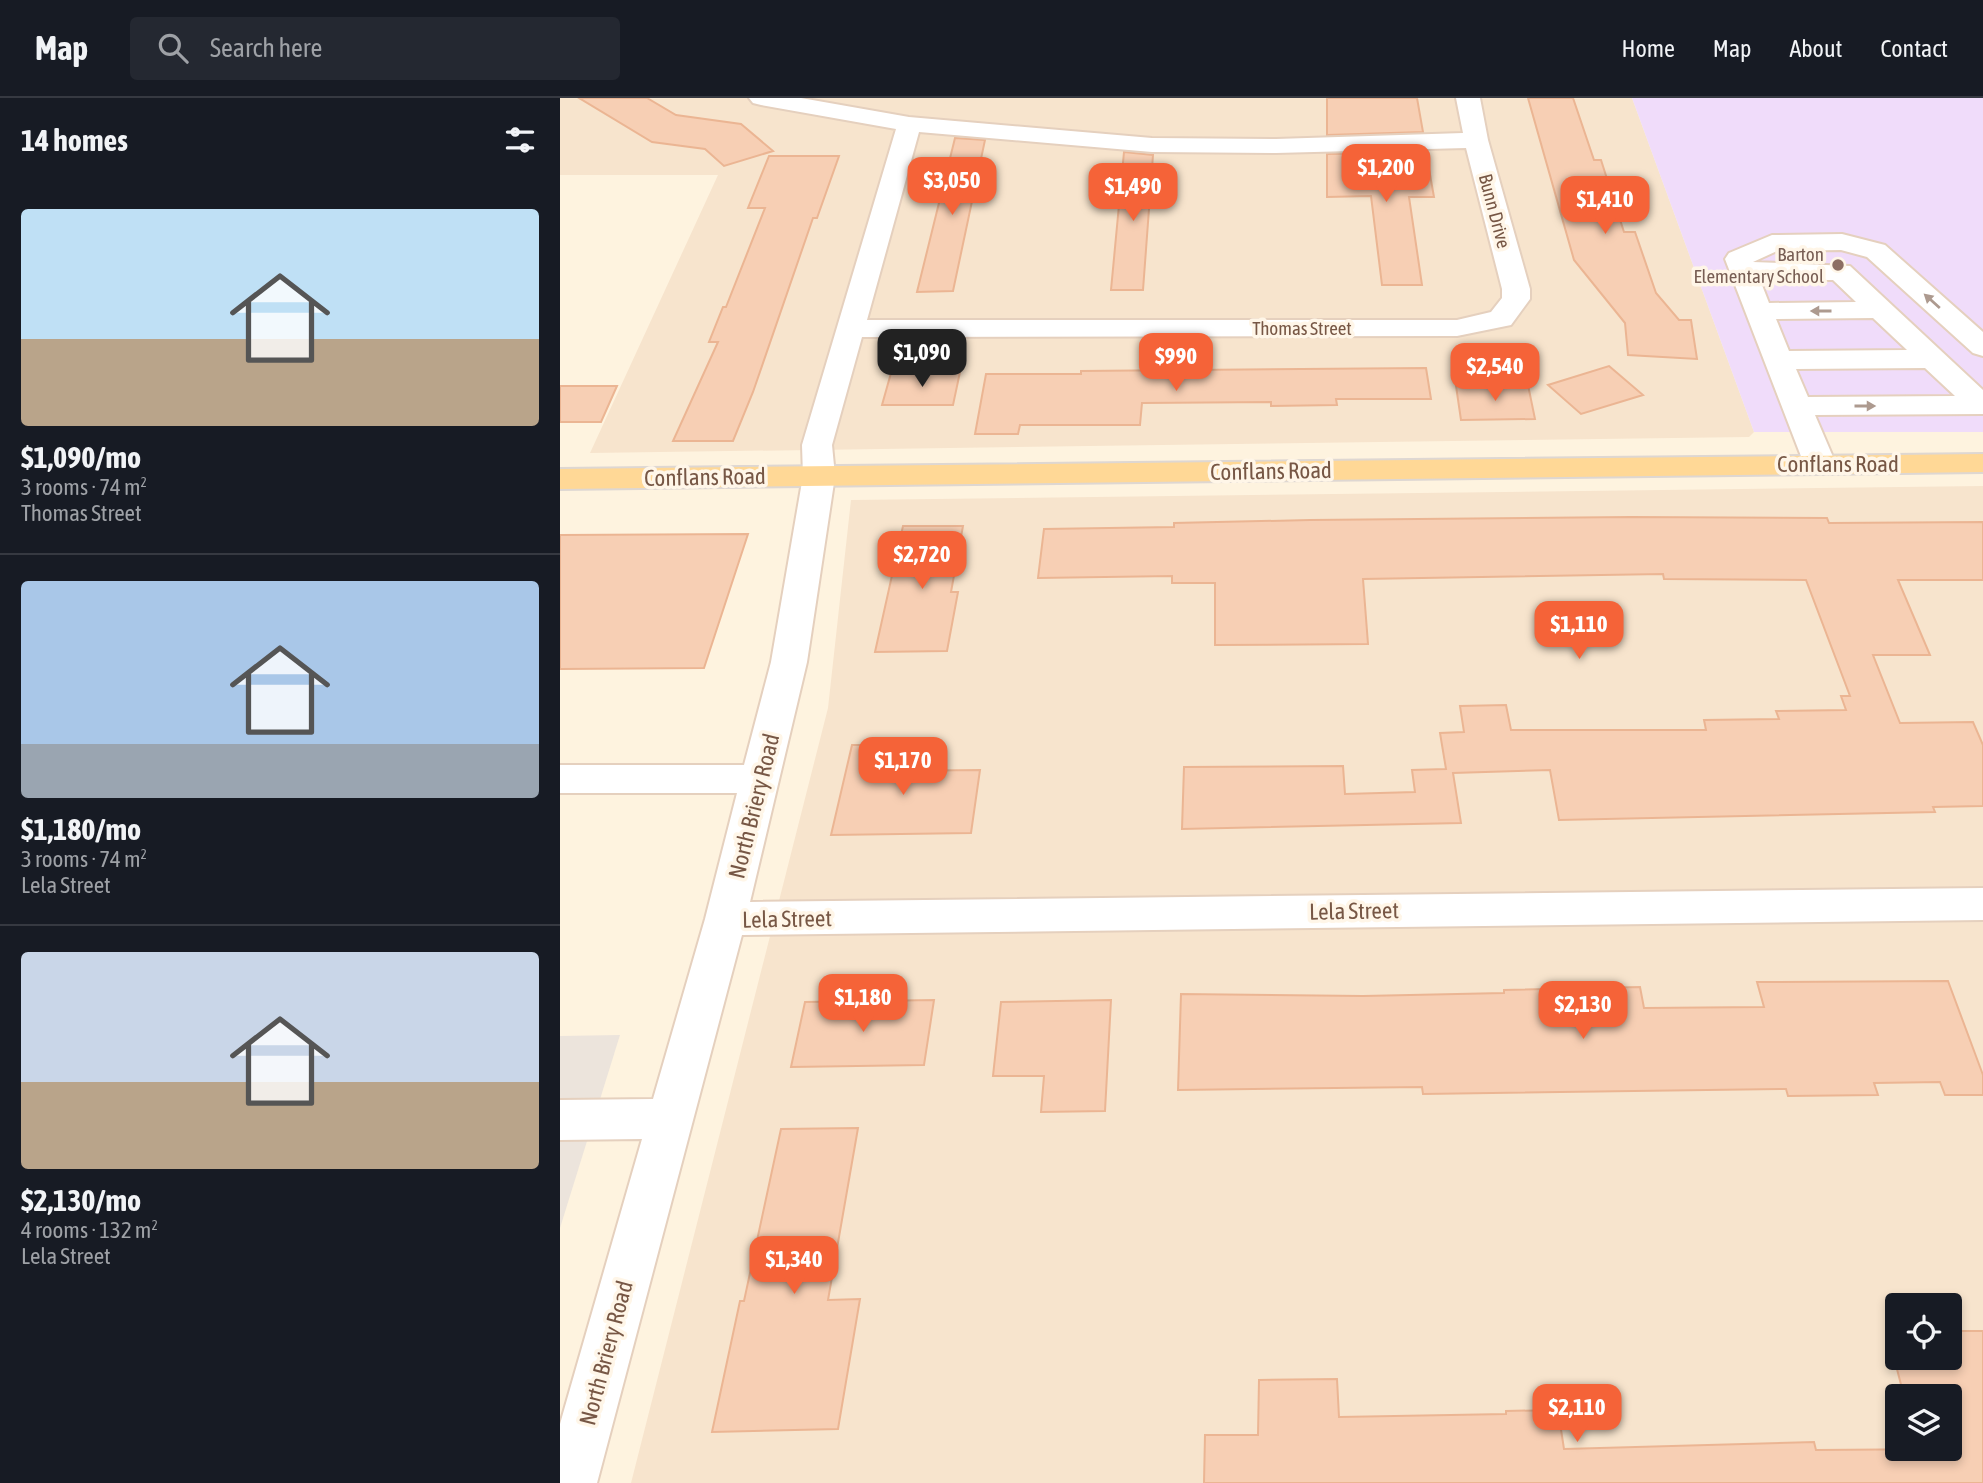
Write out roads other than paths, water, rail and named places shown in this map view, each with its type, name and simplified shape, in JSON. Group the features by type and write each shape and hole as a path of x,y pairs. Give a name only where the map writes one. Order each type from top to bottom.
{"main road":[{"name":"Conflans Road","path":"560,479 1983,463"}],"street":[{"path":"761,98 909,124 1152,145 1276,146 1476,140"},
{"name":"Bunn Drive","path":"1468,98 1476,140 1516,289 1516,299 1501,319"},
{"name":"North Briery Road","path":"570,1483 726,919 789,662 819,476 817,445 909,124"},
{"path":"1820,464 1738,259 1772,243 1842,242 1876,251 1983,347"},
{"path":"1743,272 1840,272 1982,405"},
{"path":"1759,311 1883,310"},
{"name":"Thomas Street","path":"850,329 1457,328 1501,319"},
{"path":"1778,360 1931,359"},
{"path":"1797,406 1982,405"},
{"path":"560,779 760,779"},
{"name":"Lela Street","path":"726,919 1983,904"},
{"path":"560,1120 671,1119"}],"place":[{"name":"Barton Elementary School","path":"1838,265"}]}
